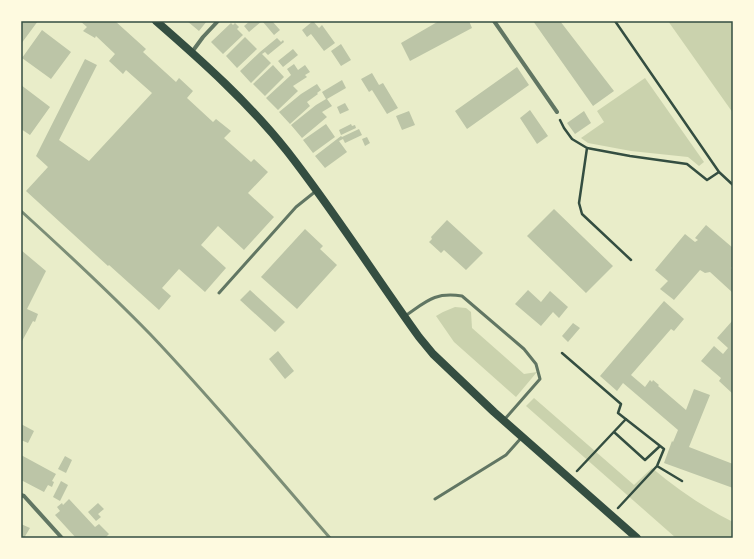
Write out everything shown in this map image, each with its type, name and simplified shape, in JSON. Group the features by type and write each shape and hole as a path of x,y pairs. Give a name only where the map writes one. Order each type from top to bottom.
{"main road":[{"path":"156,21 192,52 252,111 287,151 317,191 404,317 433,354 522,437 637,538"}],"street":[{"path":"192,52 203,37 218,21"},
{"path":"494,21 557,112"},
{"path":"21,495 24,496 62,538"}],"lane":[{"path":"220,293 296,207 317,191"},
{"path":"404,317 432,297 449,294 462,296 524,349 536,364 540,379 504,420"},
{"path":"434,499 506,455 522,437"}],"path":[{"path":"615,21 719,172 733,185"},
{"path":"557,112 564,128 572,139 587,148 687,164 707,180 719,172"},
{"path":"587,148 578,203 582,214 630,260"},
{"path":"562,353 621,404 618,413 664,449 657,466 611,515"},
{"path":"570,479 626,419"},
{"path":"614,432 645,460 660,446"},
{"path":"657,466 682,481"}],"green space":[{"path":"668,21 733,21 733,113"},
{"path":"645,78 704,162 699,166 688,157 631,151 588,143 581,138 604,122 597,111"},
{"path":"455,307 466,308 471,312 472,328 524,374 537,372 516,397 454,342 436,316"},
{"path":"534,398 634,485 652,468 691,497 733,522 733,538 676,538 526,406"}],"building":[{"path":"23,21 38,21 21,44 21,24"},
{"path":"80,21 115,21 146,49 143,52 176,82 179,78 193,91 187,98 213,122 216,119 231,131 224,138 251,162 254,159 268,172 248,193 274,217 244,250 218,226 201,245 226,268 205,292 179,269 162,288 171,296 159,310 109,265 108,266 26,191 48,167 36,156 85,59 97,65 59,140 89,161 152,93 126,70 123,74 109,61 115,54 96,36 95,38 83,31 87,27"},
{"path":"187,21 207,21 199,31"},
{"path":"250,21 262,21 249,32 244,26"},
{"path":"272,21 280,30 274,35 263,22"},
{"path":"313,21 319,28 322,25 335,43 324,51 311,34 307,37 302,30"},
{"path":"439,21 469,21 472,28 410,61 401,43"},
{"path":"533,21 560,21 614,91 593,106"},
{"path":"231,23 233,25 235,23 239,27 237,29 243,35 223,54 211,42"},
{"path":"42,30 71,52 51,79 22,58"},
{"path":"245,37 257,49 237,68 226,56"},
{"path":"277,38 281,42 283,40 284,42 268,55 265,52 262,54 271,63 251,83 240,71"},
{"path":"341,44 351,60 341,66 331,51"},
{"path":"293,49 298,55 283,67 278,61"},
{"path":"294,64 298,70 305,65 310,72 305,75 307,77 293,86 298,91 278,110 266,98 291,75 287,69"},
{"path":"273,65 284,77 265,96 253,84"},
{"path":"517,67 529,85 467,129 455,111"},
{"path":"372,73 379,85 383,83 398,108 387,114 372,90 369,92 361,79"},
{"path":"342,80 346,88 327,99 332,106 322,112 327,117 302,138 291,125 326,99 322,92"},
{"path":"317,84 321,90 307,102 310,106 290,124 279,112 301,94"},
{"path":"21,85 50,107 30,135 21,129"},
{"path":"345,103 349,110 340,114 337,107"},
{"path":"530,110 548,136 537,144 520,118"},
{"path":"409,111 415,125 402,130 396,116"},
{"path":"584,111 591,123 575,134 567,123"},
{"path":"326,124 335,137 313,153 303,140"},
{"path":"351,124 352,126 355,125 356,128 341,135 339,130"},
{"path":"359,129 362,135 345,143 343,139 339,141 347,152 325,168 315,156 341,136 342,137"},
{"path":"367,137 370,143 365,146 362,139"},
{"path":"554,209 613,266 586,293 527,236"},
{"path":"447,220 483,253 466,270 444,250 441,253 429,242 432,239 431,237"},
{"path":"706,225 733,248 733,266 731,268 733,270 733,293 710,272 705,273 700,270 674,300 660,289 668,281 655,270 685,234 695,242 698,240 695,238"},
{"path":"305,229 323,246 320,249 337,265 297,309 261,277"},
{"path":"21,250 46,271 27,309 38,314 35,322 33,321 21,343"},
{"path":"250,290 285,322 275,332 240,300"},
{"path":"528,290 541,302 550,291 568,307 559,318 553,312 541,326 515,304"},
{"path":"664,301 684,319 674,331 671,329 631,375 645,387 650,380 652,382 653,380 686,410 694,389 710,395 689,447 733,464 733,488 664,463 672,441 673,442 678,430 623,383 617,391 600,376"},
{"path":"733,320 733,394 719,381 721,378 701,361 714,346 723,354 728,348 717,338"},
{"path":"573,323 580,328 568,342 562,336"},
{"path":"278,351 294,371 285,379 269,359"},
{"path":"21,424 34,431 28,443 21,440"},
{"path":"21,455 56,474 52,481 54,482 52,487 48,485 44,492 21,480"},
{"path":"65,456 72,460 66,473 58,469"},
{"path":"61,481 68,485 60,501 53,497"},
{"path":"69,499 95,527 99,524 109,534 105,538 76,538 55,515 60,511 57,507 62,503 63,505"},
{"path":"98,503 104,509 98,514 101,517 96,521 88,512"},
{"path":"21,524 30,528 24,538 21,538"}],"railway":[{"path":"21,211 86,271 150,334 218,409 330,538"}]}
